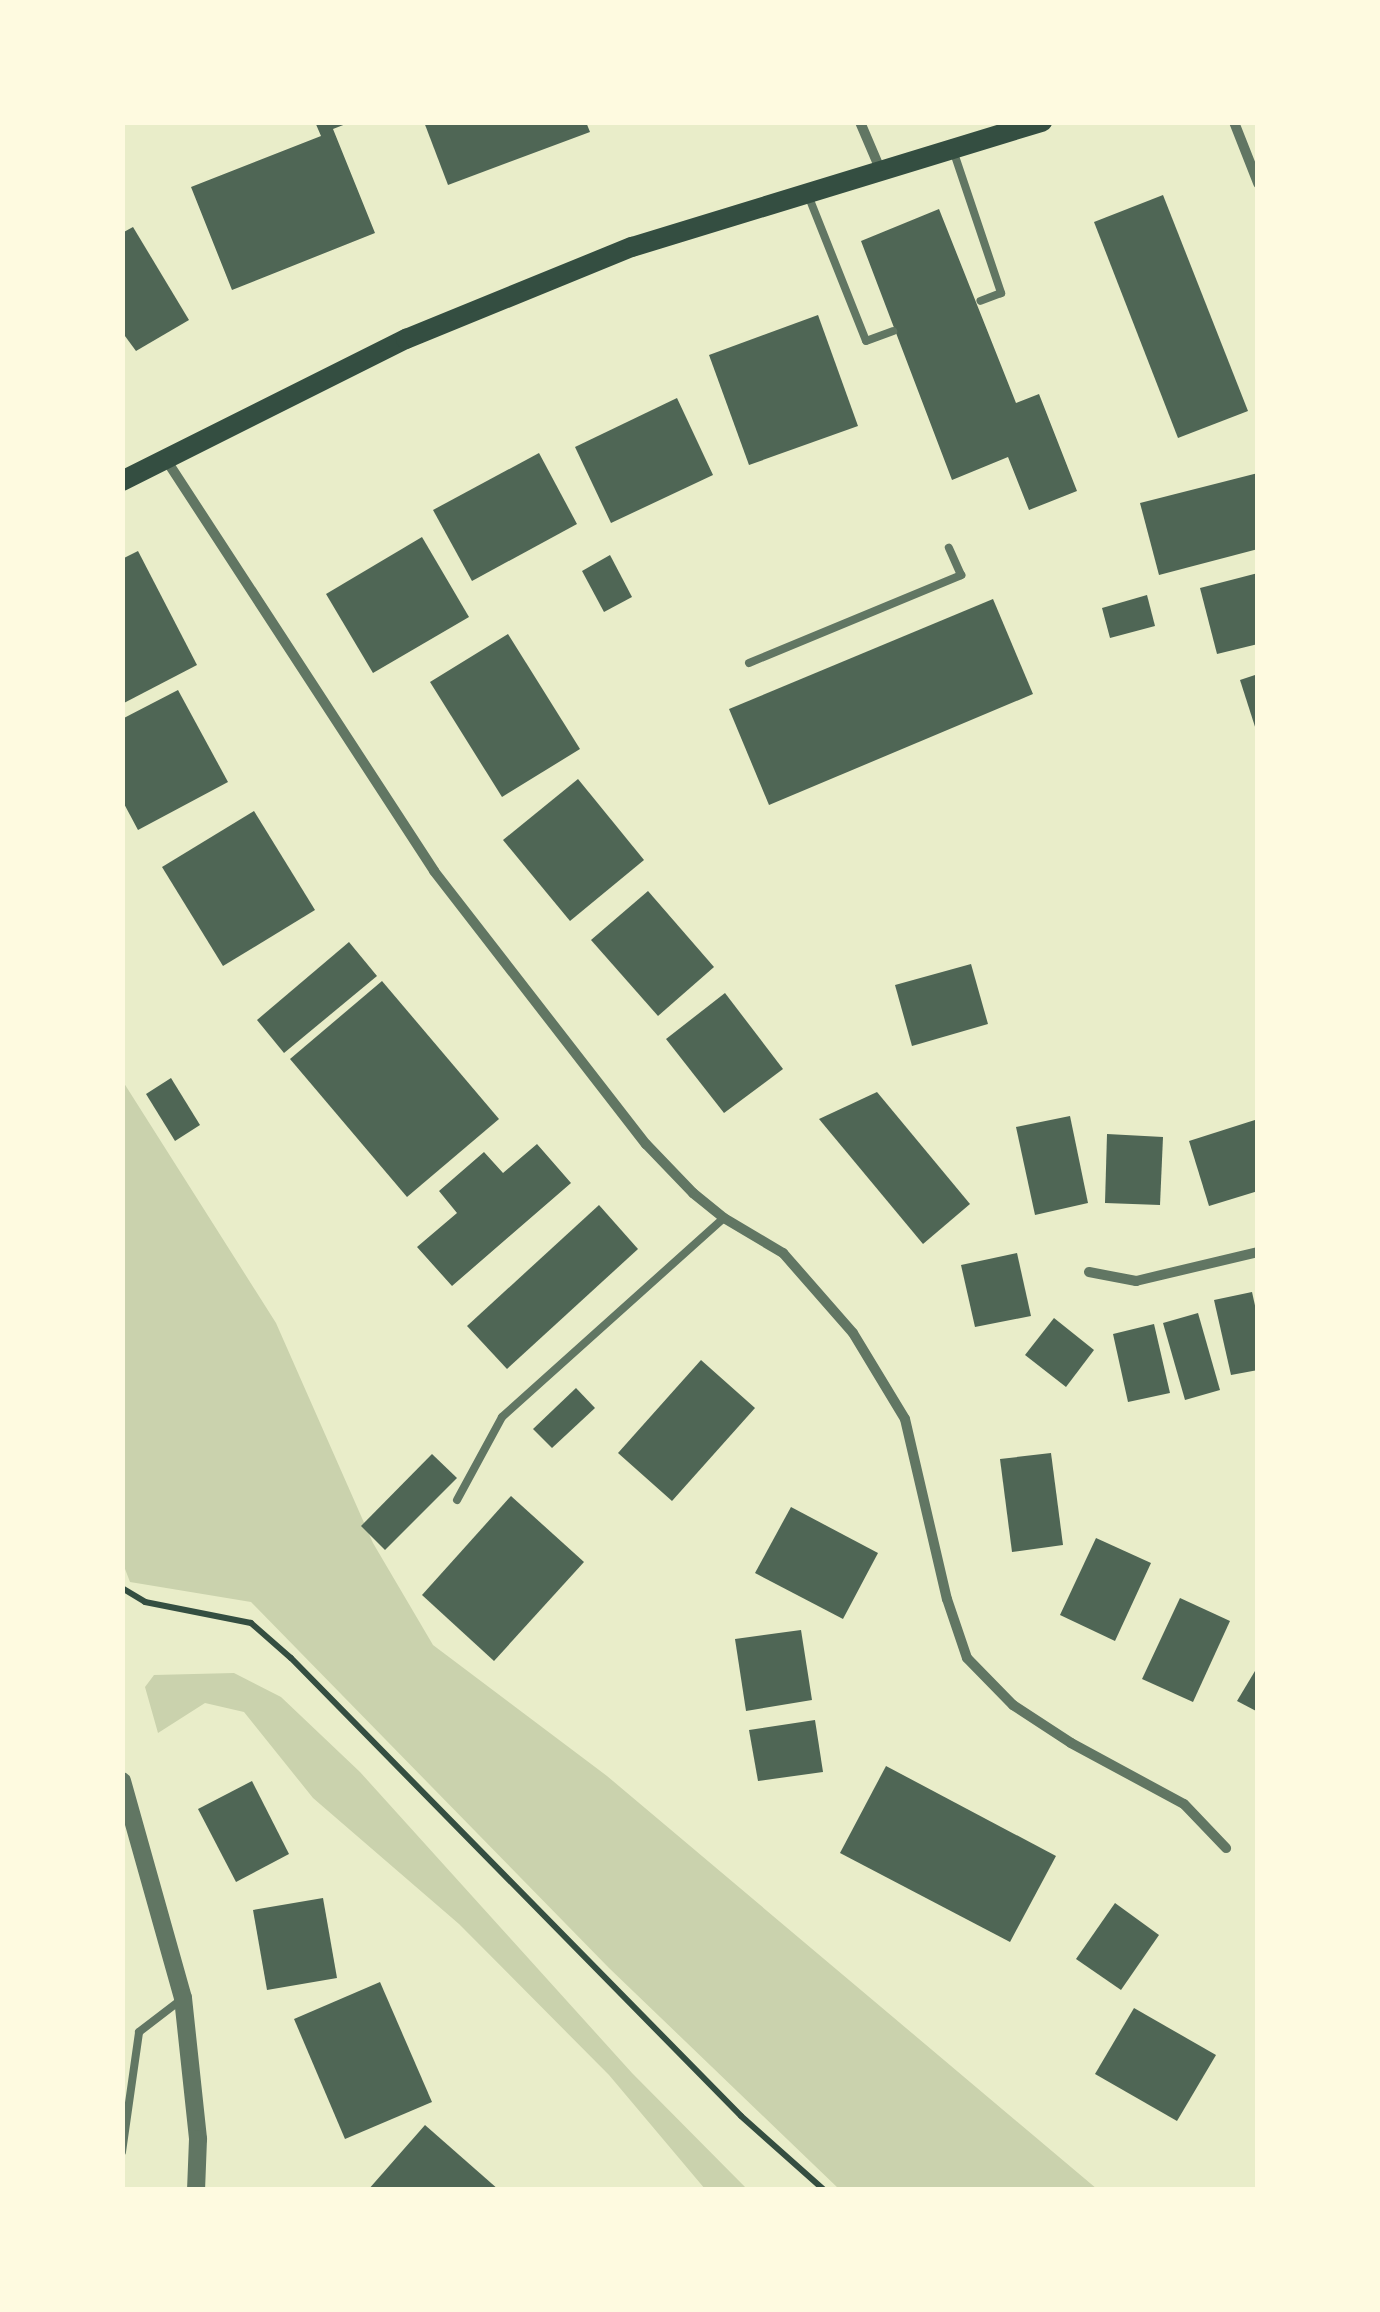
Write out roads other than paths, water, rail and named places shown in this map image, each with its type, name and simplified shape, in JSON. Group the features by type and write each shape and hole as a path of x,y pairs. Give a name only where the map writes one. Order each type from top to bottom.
{"main road":[{"path":"122,481 406,338 632,247 1042,122"}],"street":[{"path":"860,122 880,169"},
{"path":"1234,122 1258,183"},
{"path":"164,458 434,872 646,1144 693,1193 724,1218 783,1252 853,1333 905,1420 946,1599 967,1658 1013,1706 1071,1744 1184,1804 1226,1848"},
{"path":"1089,1272 1136,1281 1258,1252"},
{"path":"122,1781 183,1998 198,2139 196,2190"}],"lane":[{"path":"953,148 1001,293 980,300"},
{"path":"806,192 866,340 893,331"},
{"path":"748,663 961,575 949,548"},
{"path":"458,1500 502,1417 724,1218"},
{"path":"122,2152 138,2032 183,1998"}]}
